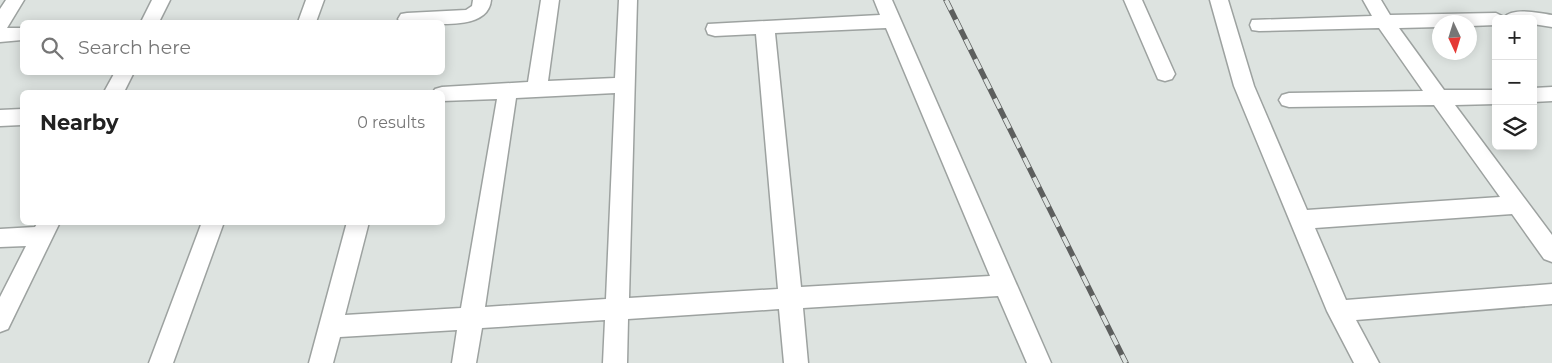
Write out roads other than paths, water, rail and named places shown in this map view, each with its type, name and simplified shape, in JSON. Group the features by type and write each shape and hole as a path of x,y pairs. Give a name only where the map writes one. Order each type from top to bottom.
{"street":[{"path":"0,24 15,0"},
{"path":"151,20 162,0"},
{"path":"308,20 315,0"},
{"path":"406,20 411,0"},
{"path":"419,20 470,16 480,9 482,0"},
{"path":"537,88 550,0"},
{"path":"615,363 628,0"},
{"path":"883,0 1039,363"},
{"path":"1133,0 1165,74"},
{"path":"1219,0 1244,86 1339,311 1367,363"},
{"path":"1372,0 1386,24 1552,252"},
{"path":"1259,25 1386,24 1492,19"},
{"path":"1537,19 1552,21"},
{"path":"715,29 892,21"},
{"path":"765,27 796,363"},
{"path":"0,35 20,34"},
{"path":"115,90 123,75"},
{"path":"445,94 508,89 625,85"},
{"path":"464,363 508,89"},
{"path":"1537,95 1552,94"},
{"path":"1290,100 1440,99 1492,96"},
{"path":"0,118 20,117"},
{"path":"1300,220 1517,205"},
{"path":"161,363 212,225"},
{"path":"321,363 357,225"},
{"path":"0,238 45,229"},
{"path":"0,321 45,229"},
{"path":"331,327 470,320 1004,285"},
{"path":"1339,311 1552,294"}],"railway":[{"path":"946,0 1126,363"}]}
